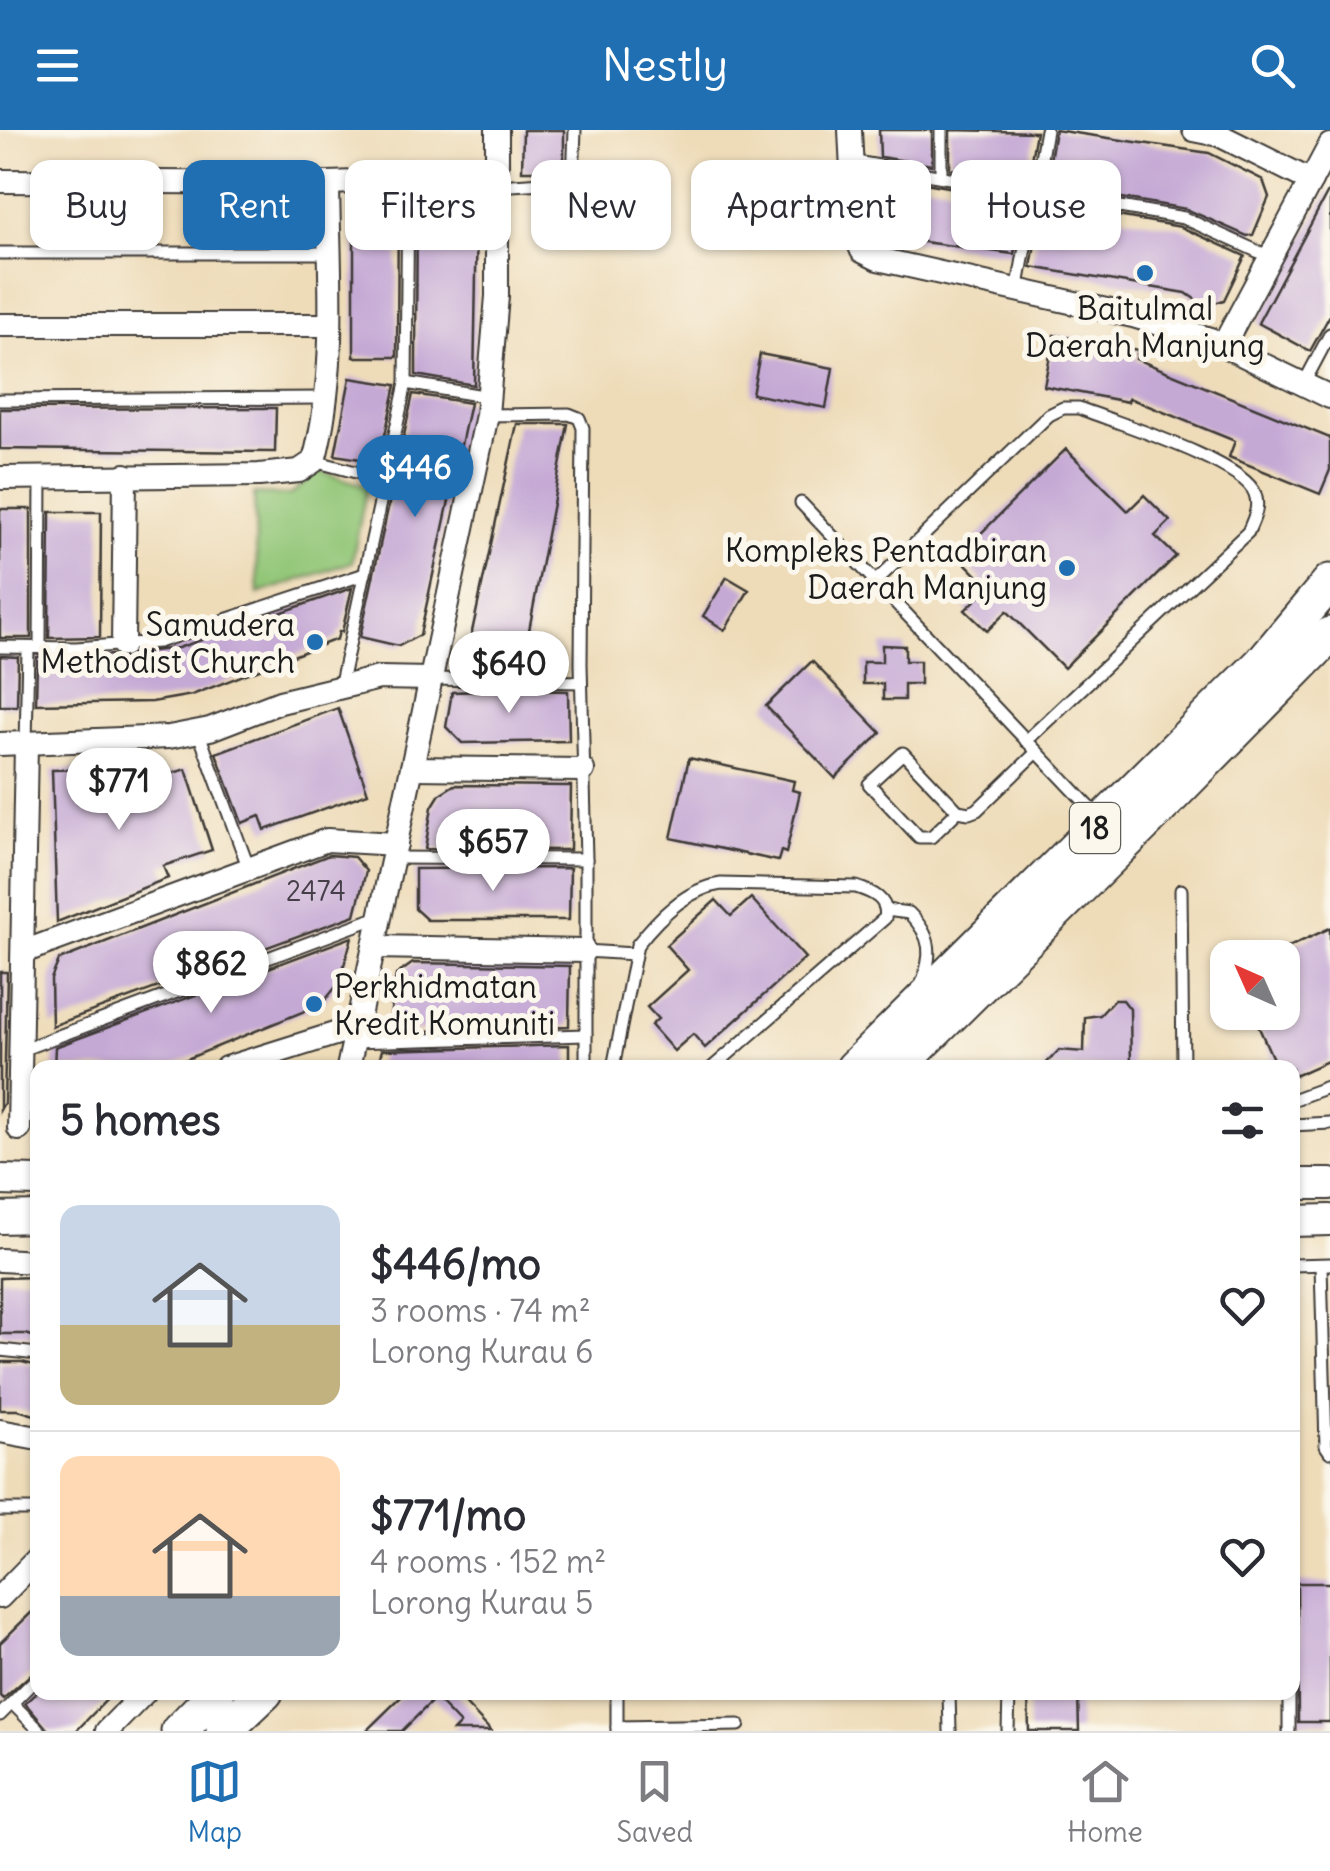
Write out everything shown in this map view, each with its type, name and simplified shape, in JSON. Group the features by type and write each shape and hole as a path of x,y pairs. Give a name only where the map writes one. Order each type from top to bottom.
{"main road":[{"name":"18","path":"870,1060 913,1008 1261,664 1330,582"},
{"name":"18","path":"872,1060 1092,874 1315,661 1330,634"},
{"path":"936,1060 947,1042 1092,874"},
{"path":"0,1180 30,1181"},
{"path":"1300,1184 1330,1184"},
{"path":"0,1218 30,1217"},
{"path":"1300,1220 1330,1220"},
{"path":"179,1731 209,1700"},
{"path":"224,1731 257,1700"}],"street":[{"path":"497,130 497,160"},
{"path":"850,130 850,160"},
{"path":"1194,130 1219,135 1310,182"},
{"path":"1224,344 1330,145"},
{"path":"0,182 345,182"},
{"path":"0,478 282,474 299,471 314,462 330,325 328,183"},
{"path":"350,1060 488,406 498,296 498,250"},
{"path":"861,250 878,259 1133,316 1224,344 1330,397"},
{"path":"0,326 330,325"},
{"path":"123,645 125,475"},
{"path":"0,744 169,737 280,702 378,678 430,679"},
{"path":"19,1128 26,744"},
{"path":"412,768 582,770"},
{"path":"23,952 327,840 394,851"},
{"path":"374,947 584,951"},
{"path":"256,1060 355,1034"},
{"path":"0,1260 30,1262"},
{"path":"0,1431 30,1437"},
{"path":"0,1597 30,1566"},
{"path":"106,1731 137,1700"}],"lane":[{"path":"511,181 573,181 575,130"},
{"path":"941,130 941,176"},
{"path":"1042,160 1046,130"},
{"path":"931,174 951,178"},
{"path":"1121,209 1184,218 1270,258"},
{"path":"340,687 406,383 407,250"},
{"path":"1017,292 1026,250"},
{"path":"0,253 329,253"},
{"path":"1304,383 1330,334"},
{"path":"406,383 488,406 569,414 578,418 583,428 581,682 586,1060"},
{"path":"0,400 324,398"},
{"path":"876,582 1049,415 1063,408 1079,408 1198,453 1232,469 1248,482 1256,495 1256,512 1248,532 1026,740"},
{"path":"314,462 386,480"},
{"path":"26,744 41,477"},
{"path":"801,503 1102,820"},
{"path":"0,647 158,642 365,574"},
{"path":"430,679 581,682"},
{"path":"198,731 248,869"},
{"path":"958,811 931,837 918,838 869,784 902,753 958,811 970,813 1037,752"},
{"path":"394,851 586,858"},
{"path":"615,1060 637,945 687,895 706,886 856,887 872,892 886,910 909,913 928,936 928,967 913,1008"},
{"path":"1181,890 1182,1060"},
{"path":"721,1060 885,918 886,910"},
{"path":"22,1050 380,916"},
{"path":"584,951 635,954"},
{"path":"355,1034 586,1036"},
{"path":"1300,1097 1330,1086"},
{"path":"1300,1126 1330,1124"},
{"path":"1300,1265 1326,1264 1326,1446 1330,1452"},
{"path":"0,1350 30,1353"},
{"path":"0,1510 30,1510"},
{"path":"30,1684 4,1708 40,1731"},
{"path":"617,1700 617,1729 739,1724"},
{"path":"950,1700 950,1731"},
{"path":"1008,1700 1008,1731"},
{"path":"1289,1700 1289,1731"}],"green space":[{"path":"319,471 367,486 352,562 258,594 254,494 290,495"}],"building":[{"path":"523,130 564,130 564,160 531,160 531,171 522,171"},
{"path":"879,130 932,130 932,165 931,160 880,157"},
{"path":"950,130 1036,132 1031,160 951,160 950,169"},
{"path":"1055,130 1209,153 1263,180 1269,197 1253,235 1247,236 1186,209 1121,198 1121,160 1050,160"},
{"path":"931,184 951,187 951,246 931,243"},
{"path":"1330,188 1330,315 1310,351 1258,323"},
{"path":"1121,217 1181,227 1245,256 1224,300 1205,306 1186,293 1031,267 1034,250 1121,250"},
{"path":"354,250 398,250 397,357 354,357"},
{"path":"417,250 476,250 474,385 416,375"},
{"path":"1054,335 1138,350 1136,359 1330,438 1330,470 1320,494 1229,457 1235,441 1129,398 1128,402 1044,386"},
{"path":"760,354 833,368 826,408 752,394"},
{"path":"350,378 396,385 379,462 335,455"},
{"path":"413,394 470,403 420,635 399,646 360,637"},
{"path":"276,408 275,452 0,449 0,409"},
{"path":"517,424 568,424 523,662 465,664"},
{"name":"Kompleks Pentadbiran Daerah Manjung","path":"1066,449 1128,511 1144,495 1170,521 1155,536 1176,556 1064,668 1007,611 987,631 965,610 981,595 974,588 982,580 958,556"},
{"path":"0,509 31,509 31,638 0,638"},
{"path":"50,512 101,512 100,637 49,638"},
{"path":"727,577 749,590 725,630 703,616"},
{"path":"352,588 337,639 192,695 152,702 36,704 37,657 112,655 124,660 136,653 178,648"},
{"path":"882,645 905,646 905,661 920,661 920,684 904,684 904,700 883,700 883,684 863,684 863,662 882,662"},
{"path":"0,656 18,657 17,706 0,706"},
{"path":"812,661 881,733 835,778 766,706"},
{"path":"568,691 569,741 462,743 446,727 452,692"},
{"path":"338,708 368,793 265,830 260,816 242,823 216,753"},
{"path":"689,758 794,781 792,790 800,792 786,853 781,851 778,861 671,838"},
{"path":"141,768 145,782 186,769 212,850 163,866 168,878 57,922 52,770"},
{"path":"454,785 571,786 570,850 425,849 432,807 440,794"},
{"path":"329,855 354,857 366,871 355,915 52,1026 51,979 59,960"},
{"path":"570,868 569,920 427,920 415,909 415,869"},
{"path":"751,898 805,958 705,1048 693,1034 674,1051 651,1025 658,1019 647,1007 688,970 666,945 716,900 731,916"},
{"path":"1330,928 1330,1060 1300,1073 1300,1060 1273,1060 1260,1030 1300,1030 1300,942"},
{"path":"352,937 339,983 322,1004 185,1060 54,1060 55,1047"},
{"path":"413,963 570,966 569,1026 388,1032 396,975"},
{"path":"0,972 7,972 4,1103 0,1110"},
{"path":"1114,1000 1123,1000 1130,1009 1131,1060 1050,1060 1059,1050 1084,1052 1085,1017 1100,1015"},
{"path":"569,1045 569,1060 379,1060 382,1050"},
{"path":"30,1277 30,1335 0,1334 0,1278"},
{"path":"0,1362 30,1364 30,1414 0,1410"},
{"path":"1300,1583 1330,1583 1330,1722 1298,1722"},
{"path":"30,1614 30,1675 3,1699 0,1696 0,1643"},
{"path":"30,1698 106,1700 76,1731 49,1731 25,1703"},
{"path":"398,1700 433,1700 402,1731 366,1731"},
{"path":"437,1700 462,1700 491,1731 453,1731 460,1724"},
{"path":"1028,1700 1078,1700 1079,1731 1029,1731"}],"place":[{"name":"Baitulmal Daerah Manjung","path":"1145,273"},
{"name":"Kompleks Pentadbiran Daerah Manjung","path":"1067,568"},
{"name":"Samudera Methodist Church","path":"315,642"},
{"name":"Perkhidmatan Kredit Komuniti","path":"314,1004"}]}
